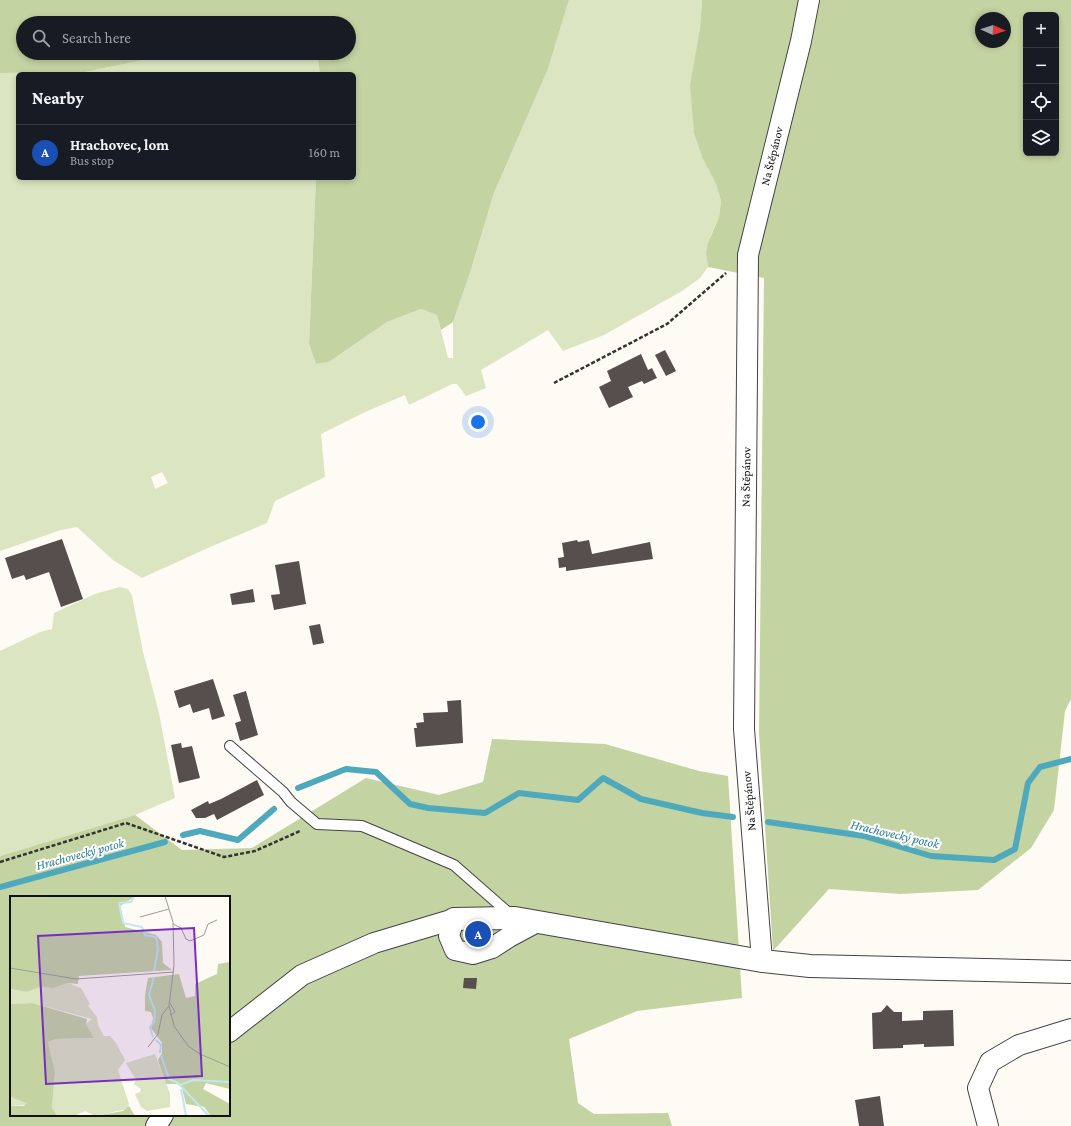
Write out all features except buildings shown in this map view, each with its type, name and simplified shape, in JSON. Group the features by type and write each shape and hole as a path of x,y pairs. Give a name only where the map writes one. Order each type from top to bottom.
{"street":[{"name":"Na Štěpánov","path":"762,961 744,729 748,255 799,48 809,0"},
{"path":"230,1031 302,975 374,943 454,919 516,918 762,961 810,966 1071,972"},
{"path":"454,919 449,936 455,950 473,954 492,948 508,937 537,922"},
{"path":"988,1126 978,1088 990,1062 1019,1045 1071,1029"},
{"path":"156,1126 162,1116"}],"lane":[{"path":"230,746 317,824 362,826 454,865 516,918"}],"path":[{"path":"554,383 667,324 748,255"},
{"path":"0,862 126,824 224,856 255,850 317,824"}],"green space":[{"path":"0,0 569,0 548,69 494,193 470,273 453,322 441,330 437,315 421,309 387,322 329,362 316,364 309,344 316,180 356,180 356,72 320,72 318,60 356,60 356,16 16,16 16,60 144,60 85,72 0,73"},
{"path":"569,0 702,0 700,29 703,159 716,184 721,201 719,217 711,235 706,253 708,267 700,278 682,291 604,335 563,351 548,330 481,370 486,388 466,396 457,384 452,384 409,405 405,395 365,412 321,434 325,477 275,501 267,523 142,578 113,560 77,527 61,530 0,551 0,73 16,73 16,180 316,180 309,344 316,364 329,362 387,322 421,309 437,315 448,358 453,358 453,322 470,273 494,193 548,69","holes":["162,472 168,483 155,489 151,477"]},
{"path":"702,0 1071,0 1071,699 1065,711 1054,810 1031,848 978,890 900,894 829,889 773,951 759,733 764,278 708,267 706,253 708,243 719,217 721,201 716,184 703,159 694,133 690,85 700,29"},
{"path":"144,60 318,60 320,72 85,72"},
{"path":"120,587 128,589 132,596 143,652 159,713 175,798 135,815 0,856 0,651 40,632 52,629 54,613 95,594"},
{"path":"492,739 605,744 699,771 728,776 742,998 637,1011 569,1039 578,1103 594,1114 668,1113 672,1126 0,1126 0,856 135,815 182,850 252,848 366,778 439,795 483,782"}],"waterway":[{"name":"Hrachovecký potok","path":"768,822 864,836 931,856 994,860 1015,849 1028,783 1040,767 1071,759"},
{"name":"Hrachovecký potok","path":"298,788 346,769 376,772 410,804 428,808 485,813 519,793 578,800 603,778 641,799 702,813 733,817"},
{"name":"Hrachovecký potok","path":"183,835 200,831 238,840 274,809"},
{"name":"Hrachovecký potok","path":"0,887 165,842"}],"place":[{"name":"Hrachovec, lom","path":"478,934"}]}
